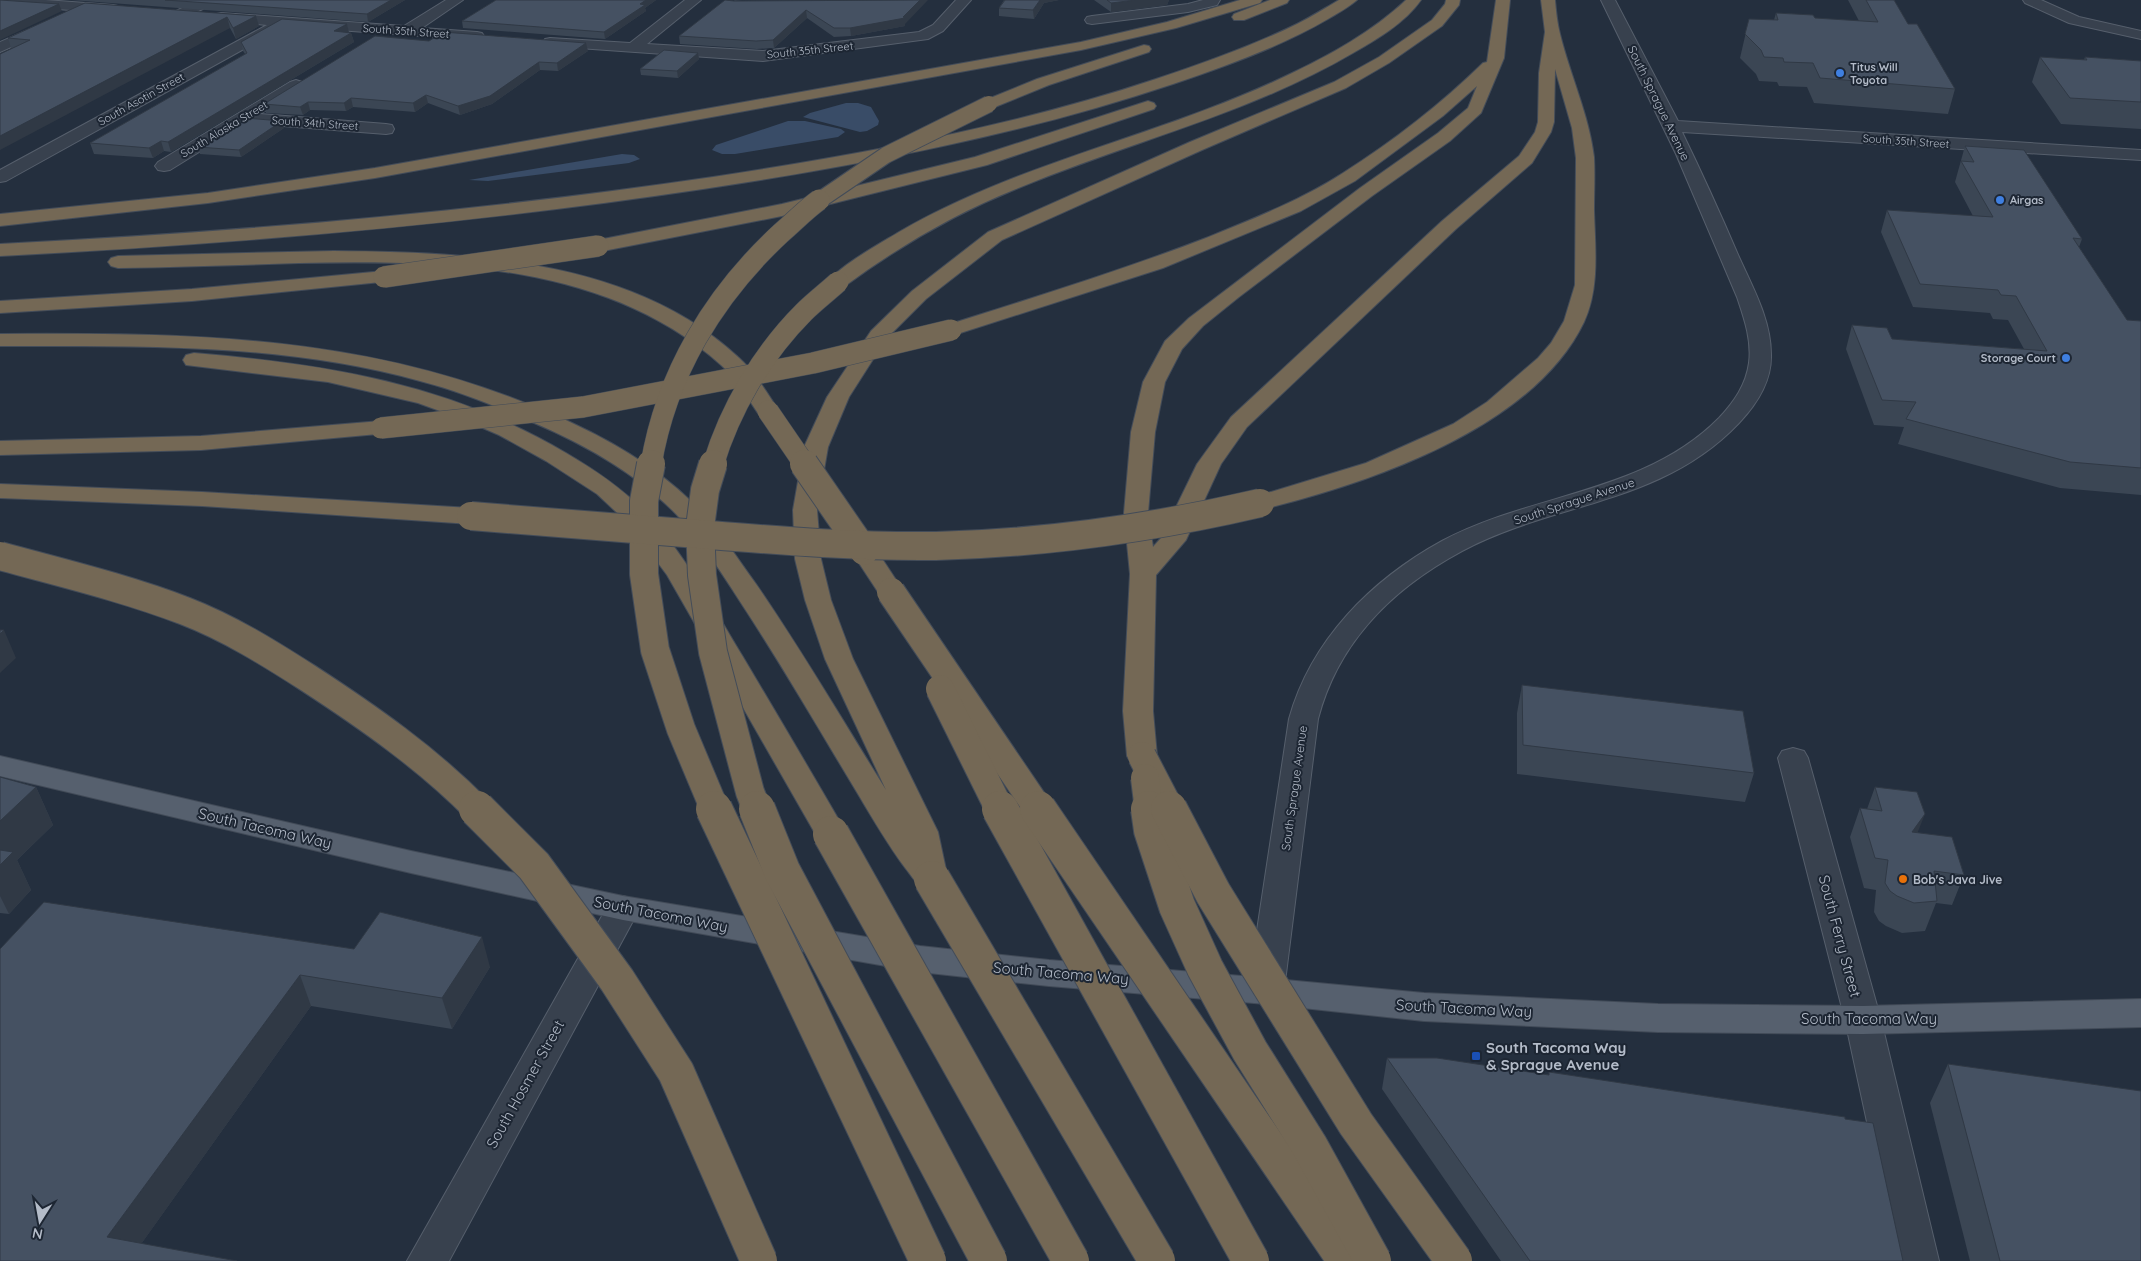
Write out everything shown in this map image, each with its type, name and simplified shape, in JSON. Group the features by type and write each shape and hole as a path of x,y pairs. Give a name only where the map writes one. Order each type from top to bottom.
{"highway":[{"path":"0,220 208,198 374,173 1081,46 1171,25 1255,0"},
{"path":"928,1261 736,856 683,734 655,653 645,597 644,501 650,454 660,416 678,367 727,288 777,235 834,188 873,163 930,131 988,104 1043,82 1159,44 1282,0"},
{"path":"989,1261 782,870 750,792 713,652 702,575 700,527 705,490 719,444 739,401 773,347 804,312 838,282 877,253 964,204 1011,184 1222,110 1288,82 1334,59 1370,37 1399,16 1414,0"},
{"path":"932,879 922,832 839,660 818,600 808,560 805,510 816,447 838,397 878,335 919,295 995,236 1196,146 1340,85 1384,60 1437,22 1452,5 1453,0"},
{"path":"1373,1261 1309,1145 1250,1051 1205,968 1177,906 1152,830 1142,756 1138,703 1143,574 1136,513 1143,432 1154,382 1173,346 1196,322 1366,192 1444,137 1475,110 1496,58 1503,0"},
{"path":"0,491 202,499 471,516 788,542 888,546 966,545 1056,540 1166,524 1260,503 1374,468 1461,429 1495,407 1546,362 1560,345 1574,320 1585,285 1585,158 1580,128 1552,32 1548,0"},
{"path":"1288,52 1347,18 1358,2"},
{"path":"0,250 188,240 333,227 611,196 829,163 936,143 1125,95 1184,75 1262,44 1358,2"},
{"path":"1143,574 1173,540 1209,464 1239,422 1449,225 1526,159 1543,132 1546,122 1547,73 1552,32"},
{"path":"0,448 201,443 381,428 583,406 813,363 951,330 1156,264 1294,207 1349,177 1437,114 1496,58"},
{"path":"0,307 124,301 239,292 384,277 598,246 782,210 981,162 1159,102"},
{"path":"0,266 384,255 499,264 563,277 620,294 653,307 707,341 731,361 768,411 1346,1261"},
{"path":"0,340 192,341 252,345 376,363 432,376 524,407 592,441 656,484 688,512 750,594 902,839 932,879 1157,1261"},
{"path":"0,358 122,356 230,362 379,385 459,409 499,427 584,474 621,502 659,545 689,588 832,834 1071,1261"},
{"path":"0,556 116,587 187,612 259,647 346,704 448,780 534,866 617,980 676,1072 759,1261"},
{"path":"891,592 1015,839 1251,1261"},
{"path":"1142,756 1213,893 1356,1124 1454,1261"}],"main road":[{"name":"South Tacoma Way","path":"0,766 410,862 623,908 920,959 1049,973 1266,991 1424,1007 1658,1018 1863,1020 2141,1013"}],"street":[{"path":"181,14 210,0"},
{"path":"406,31 456,0"},
{"path":"634,48 694,0"},
{"name":"South 35th Street","path":"532,40 738,56 769,56 906,39 931,32 944,23 964,0"},
{"path":"1092,20 1188,8 1212,2 1213,0"},
{"name":"South Sprague Avenue","path":"1266,991 1307,705 1323,667 1350,629 1389,589 1441,553 1474,536 1632,482 1676,463 1715,436 1731,420 1752,392 1758,374 1761,348 1755,320 1705,197 1608,0"},
{"path":"2030,0 2074,20 2141,35"},
{"path":"0,1 124,10"},
{"path":"0,48 86,7"},
{"name":"South 35th Street","path":"162,13 493,37"},
{"name":"South Asotin Street","path":"0,177 282,22"},
{"path":"363,44 386,30"},
{"name":"South Alaska Street","path":"164,166 308,78"},
{"name":"South 34th Street","path":"244,118 386,128"},
{"name":"South 35th Street","path":"1670,126 2141,155"},
{"name":"South Ferry Street","path":"1793,758 1863,1020 1918,1261"},
{"name":"South Hosmer Street","path":"428,1261 623,908"}],"water":[{"path":"846,103 858,103 871,107 879,121 878,125 867,131 860,132 803,117 810,113"},
{"path":"788,121 805,121 841,129 845,132 838,137 735,154 722,154 712,150 716,145"},
{"path":"622,154 634,155 640,159 629,163 488,181 469,180"}],"building":[{"path":"0,0 59,4 0,31"},
{"path":"165,0 391,0 367,14"},
{"path":"496,0 646,0 640,4 645,5 604,32 462,21"},
{"path":"725,0 920,0 903,17 905,18 850,28 834,28 806,10 773,40 756,41 679,36"},
{"path":"1005,0 1040,0 1033,10 999,8"},
{"path":"1107,0 1136,0 1111,3"},
{"path":"1866,0 1894,0 1908,24 1917,24 1955,89 1820,78 1813,63 1784,62 1783,58 1764,57 1761,50 1745,34 1749,19 1778,20 1776,13 1813,15 1815,18 1878,22"},
{"path":"85,3 256,16 233,28 227,17 0,136 0,54 30,40 8,38"},
{"path":"282,19 347,24 334,31 351,33 168,142 161,141 149,148 90,143 247,53 241,42"},
{"path":"443,32 586,43 557,63 539,62 490,96 458,106 426,95 413,103 351,98 344,103 308,102 300,107 264,104 375,36 429,41"},
{"path":"664,50 698,53 677,71 640,69"},
{"path":"2040,57 2087,60 2085,57 2141,61 2141,102 2070,98"},
{"path":"245,118 282,121 239,150 198,147"},
{"path":"1965,146 2024,150 2082,239 2073,238 2127,320 2141,321 2141,468 2070,462 1906,419 1916,402 1882,400 1852,325 1887,328 1892,339 2047,351 2016,296 2001,295 1998,290 1920,284 1887,210 1993,217 1961,161 1974,162"},
{"path":"1522,685 1743,711 1754,773 1523,745"},
{"path":"0,777 36,787 0,821"},
{"path":"1875,787 1917,792 1925,814 1912,832 1952,837 1964,875 1934,871 1937,901 1914,903 1897,896 1890,891 1885,883 1888,860 1875,858 1860,808 1882,811"},
{"path":"0,850 13,852 0,865"},
{"path":"44,902 354,949 380,912 482,937 442,998 300,975 107,1237 237,1261 0,1261 0,949"},
{"path":"1387,1058 1437,1058 1549,1075 1549,1072 1845,1117 1845,1119 1873,1123 1903,1261 1530,1261"},
{"path":"1948,1064 2141,1091 2141,1261 2000,1261"}],"place":[{"name":"Titus Will Toyota","path":"1840,73"},
{"name":"Airgas","path":"2000,200"},
{"name":"Storage Court","path":"2066,358"},
{"name":"Bob's Java Jive","path":"1903,879"},
{"name":"South Tacoma Way & Sprague Avenue","path":"1476,1056"}]}
